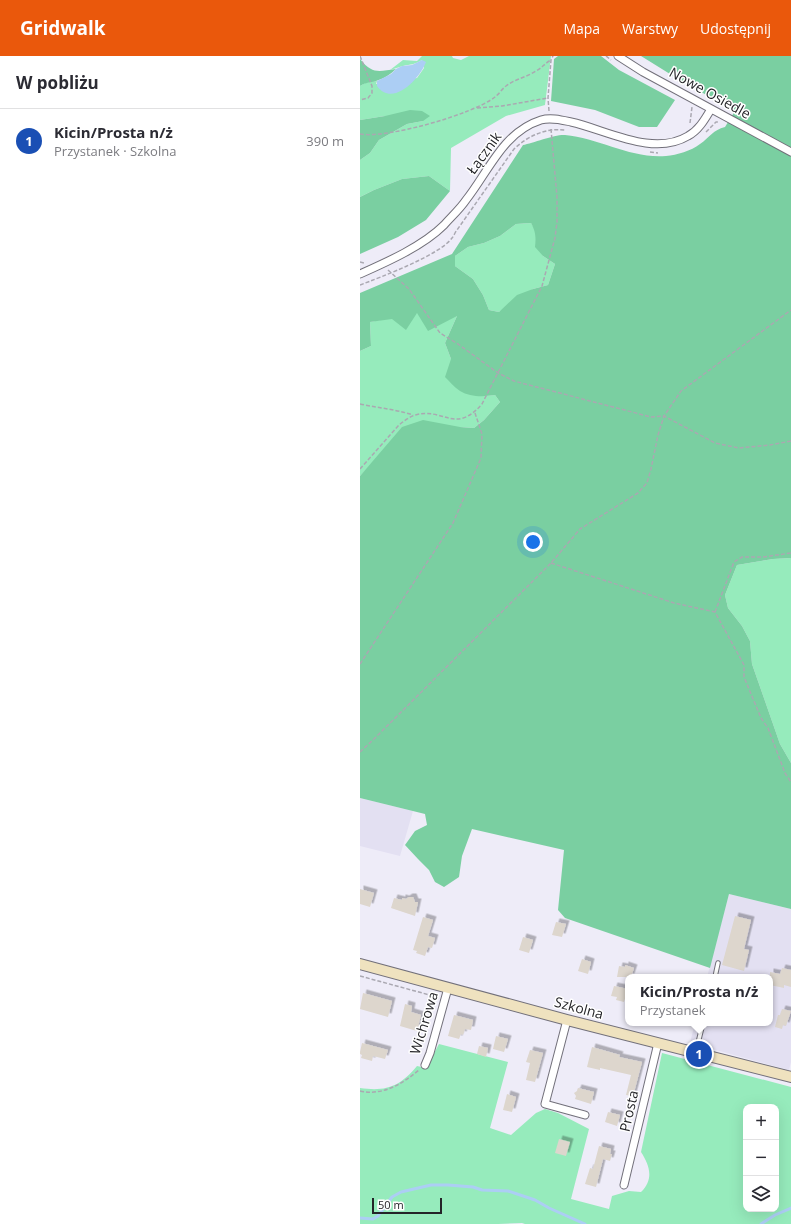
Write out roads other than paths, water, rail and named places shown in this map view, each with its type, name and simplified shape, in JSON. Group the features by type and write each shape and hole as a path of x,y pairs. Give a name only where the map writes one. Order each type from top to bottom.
{"street":[{"name":"Nowe Osiedle","path":"617,60 643,72 791,152"},
{"name":"Łącznik","path":"360,274 412,248 442,226 466,202 507,141 517,132 530,124 544,120 557,119 642,143 659,145 675,142 688,136 697,129 711,109"},
{"name":"Szkolna","path":"360,964 567,1020 791,1077"},
{"name":"Wichrowa","path":"425,1065 430,1053 448,988"},
{"path":"567,1020 545,1104 585,1116"},
{"name":"Prosta","path":"624,1185 658,1043"}],"lane":[{"path":"716,974 718,963"},
{"path":"696,1053 702,1026"}],"water":[{"path":"422,60 426,62 423,69 405,88 391,94 383,92 377,86 377,81 391,74 396,69 402,66 412,65"}],"waterway":[{"path":"360,1218 373,1219 378,1216 392,1197 401,1192 431,1185 448,1185 473,1187 482,1190 508,1191 535,1200 585,1224"},
{"path":"761,1224 775,1215 791,1208"}],"place":[{"name":"Kicin/Prosta n/ż","path":"699,1054"}]}
